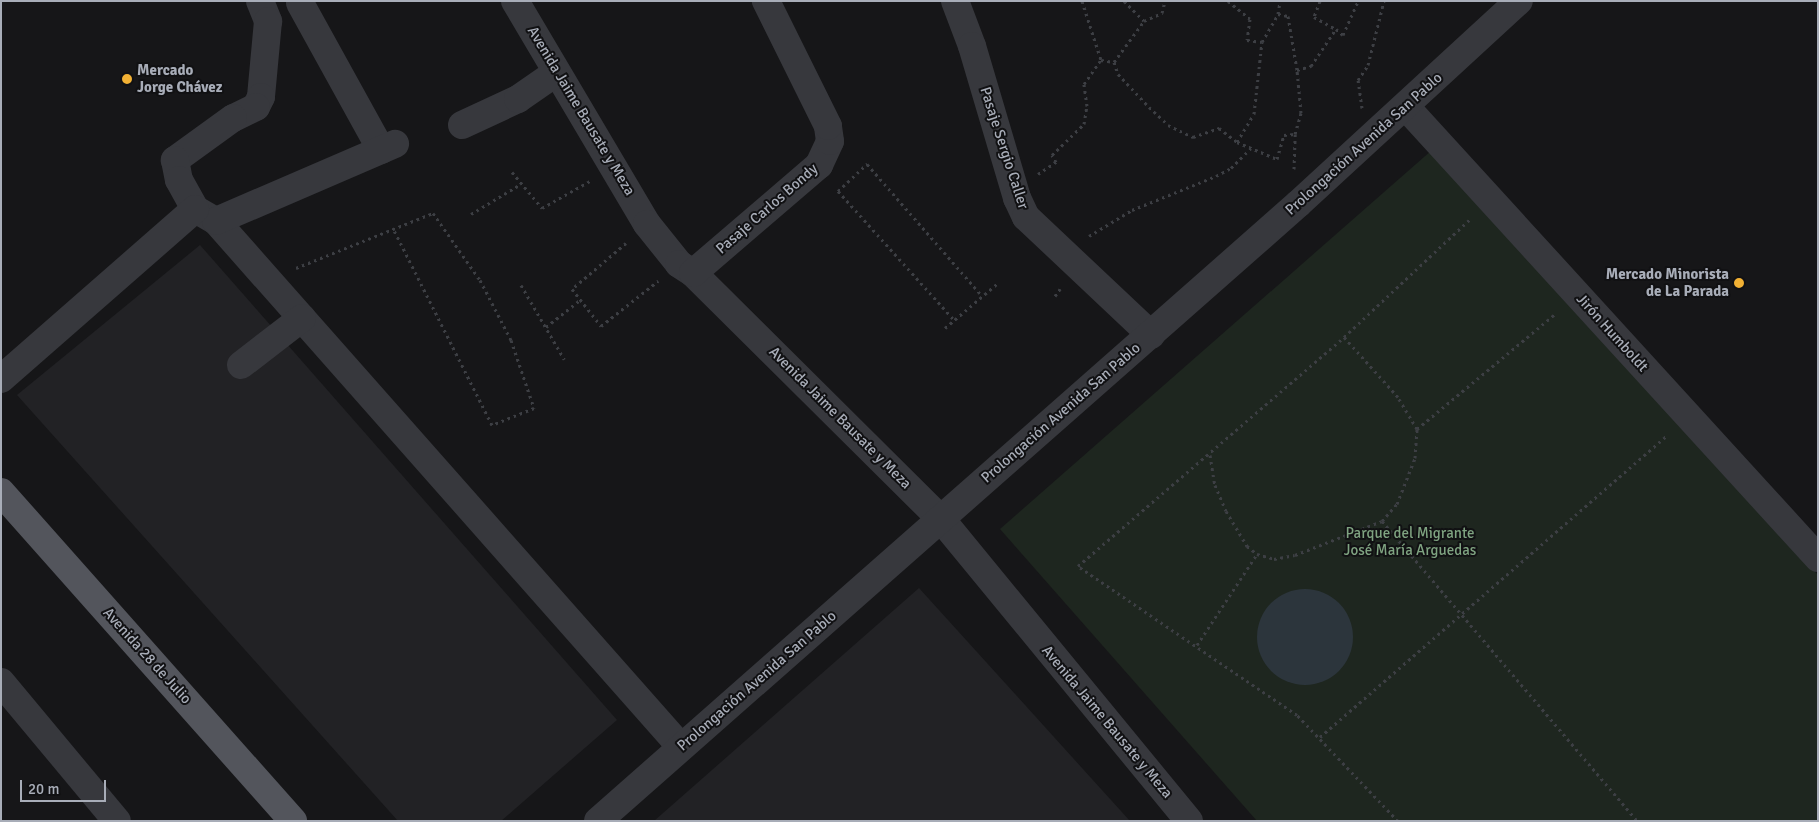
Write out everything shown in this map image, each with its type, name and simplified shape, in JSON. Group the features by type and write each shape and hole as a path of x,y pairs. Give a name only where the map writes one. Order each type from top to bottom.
{"main road":[{"name":"Avenida 28 de Julio","path":"1,492 293,821"}],"street":[{"path":"260,1 268,21 261,97 256,107 234,118 175,160 179,180 205,215 268,279 681,747"},
{"name":"Avenida Jaime Bausate y Meza","path":"515,1 648,224 686,269 941,519 1189,821"},
{"name":"Pasaje Carlos Bondy","path":"686,269 815,169 826,155 830,141 828,126 766,1"},
{"name":"Pasaje Sergio Caller","path":"955,1 972,46 1014,189 1026,217 1151,335"},
{"name":"Prolongación Avenida San Pablo","path":"598,821 1366,144 1520,1"},
{"path":"1,379 205,215 388,147 300,3"},
{"path":"462,125 518,99 557,72"},
{"name":"Jirón Humboldt","path":"1406,107 1818,558"},
{"path":"242,365 302,318"},
{"path":"1,682 117,821"}],"path":[{"path":"1082,1 1101,60"},
{"path":"1124,1 1144,21"},
{"path":"1114,62 1144,21 1162,13 1164,1"},
{"path":"1228,1 1250,19 1247,40 1262,42"},
{"path":"1237,142 1254,114 1262,42 1278,14 1280,1"},
{"path":"1320,1 1314,17 1343,35 1358,1"},
{"path":"1366,144 1358,80 1368,65 1384,1"},
{"path":"1114,62 1118,74 1168,125 1193,137 1219,128 1237,142 1277,159 1284,135 1295,134 1301,113 1297,70 1288,16 1278,14"},
{"path":"1297,70 1311,66 1336,29"},
{"path":"1014,189 1056,162 1052,155 1084,124 1087,106 1084,84 1101,60"},
{"path":"1101,60 1114,62"},
{"path":"1067,257 1107,223 1216,176 1231,168 1251,148"},
{"path":"838,191 868,164 982,296"},
{"path":"512,172 542,208 614,168"},
{"path":"815,169 838,191 954,320"},
{"path":"471,214 521,184"},
{"path":"268,279 433,213 480,280 510,340 534,408 492,425 394,230"},
{"path":"1398,821 1297,715 1197,645 1078,566 1344,337 1473,216"},
{"path":"648,224 572,289 601,326 686,269"},
{"path":"945,328 998,283"},
{"path":"521,285 564,359"},
{"path":"546,327 580,300"},
{"path":"1417,429 1558,311"},
{"path":"1210,454 1215,485 1226,511 1247,546 1257,554 1274,559 1295,556 1382,520 1397,504 1415,458 1417,429 1398,397 1344,337"},
{"path":"1320,737 1670,432"},
{"path":"1382,520 1636,821"},
{"path":"1197,645 1257,554"}],"shaded area":[{"path":"200,245 617,720 501,821 398,821 17,395"},
{"path":"919,588 1130,821 654,821"},
{"path":"1305,589 1323,593 1339,603 1349,619 1353,637 1349,655 1339,671 1323,681 1305,685 1287,681 1271,671 1261,655 1257,637 1261,619 1271,603 1287,593"}],"green space":[{"name":"Parque del Migrante José María Arguedas","path":"1432,150 1818,575 1818,821 1257,821 1000,529"}],"place":[{"name":"Mercado Jorge Chávez","path":"127,79"},
{"name":"Mercado Minorista de La Parada","path":"1739,283"}]}
